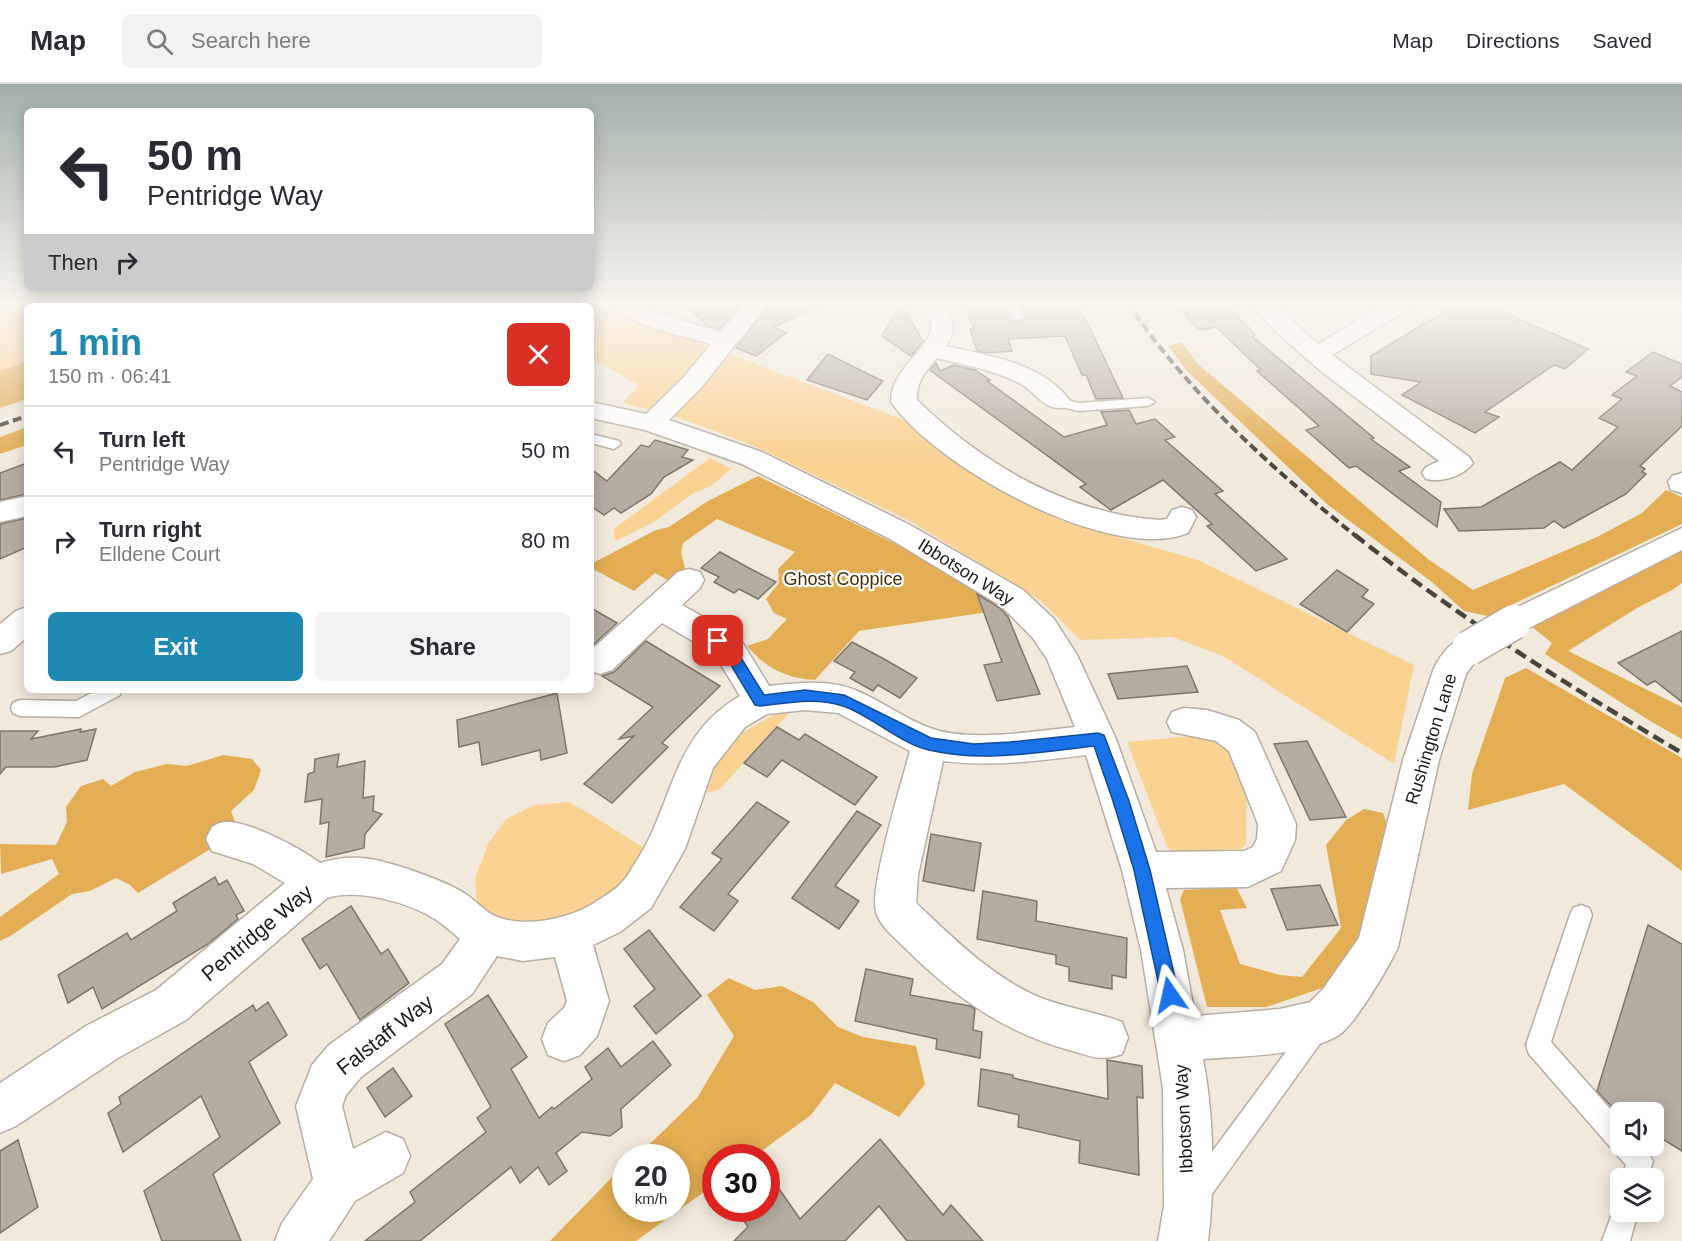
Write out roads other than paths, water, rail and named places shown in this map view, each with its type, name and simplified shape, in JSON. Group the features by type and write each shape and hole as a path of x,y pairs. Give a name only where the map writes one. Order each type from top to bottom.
{"street":[{"path":"652,423 692,384 714,356"},
{"path":"926,356 905,384 904,402 954,448 1022,490 1064,510 1120,525 1168,531 1178,526 1182,517"},
{"path":"958,356 989,363 1029,378 1058,402"},
{"path":"1319,356 1448,468 1484,452"},
{"name":"Ibbotson Way","path":"594,411 652,423 752,458 900,532 1012,598 1042,628 1061,655 1098,739 1121,801 1142,870 1162,950 1186,1088 1186,1224"},
{"path":"0,512 24,507"},
{"name":"Rushington Lane","path":"1324,1019 1338,1004 1377,947 1421,760 1451,668 1469,648 1514,621 1682,538"},
{"path":"600,661 689,580"},
{"path":"660,607 718,641 730,651 760,701"},
{"path":"0,642 24,622"},
{"name":"Pentridge Way","path":"0,1110 102,1042 171,1005 213,972 315,883 338,876 363,876 413,890 448,905 489,935 523,942 570,936 606,918 637,895 666,849 697,763 710,743 733,717 760,701 805,696 844,700 929,744 974,750 1098,739"},
{"path":"1142,870 1248,869 1268,858 1276,840 1277,824 1243,742 1227,730 1207,724 1184,722"},
{"path":"929,744 898,875 895,910 936,950 976,982 1016,1007 1026,1013 1106,1038"},
{"path":"225,839 260,847 292,863 315,883"},
{"name":"Falstaff Way","path":"338,1184 319,1106 328,1081 345,1061 457,979 489,935"},
{"path":"564,1039 582,1020 588,1001 570,936"},
{"path":"1179,1039 1280,1031 1324,1019"},
{"path":"300,1241 338,1184 386,1156"}],"lane":[{"path":"1058,402 1079,407 1148,402"},
{"path":"594,439 614,444"},
{"path":"20,708 79,709 108,693"},
{"path":"1581,915 1539,1045 1610,1127"},
{"name":"Rushington Lane","path":"1186,1224 1324,1019"},
{"path":"1616,1241 1622,1222"}],"railway":[{"path":"1167,356 1204,399 1263,457 1357,537"},
{"path":"0,425 24,417"},
{"path":"1355,535 1433,594 1514,650 1682,753"}],"park label":[{"name":"Ghost Coppice","path":"843,579"}]}
